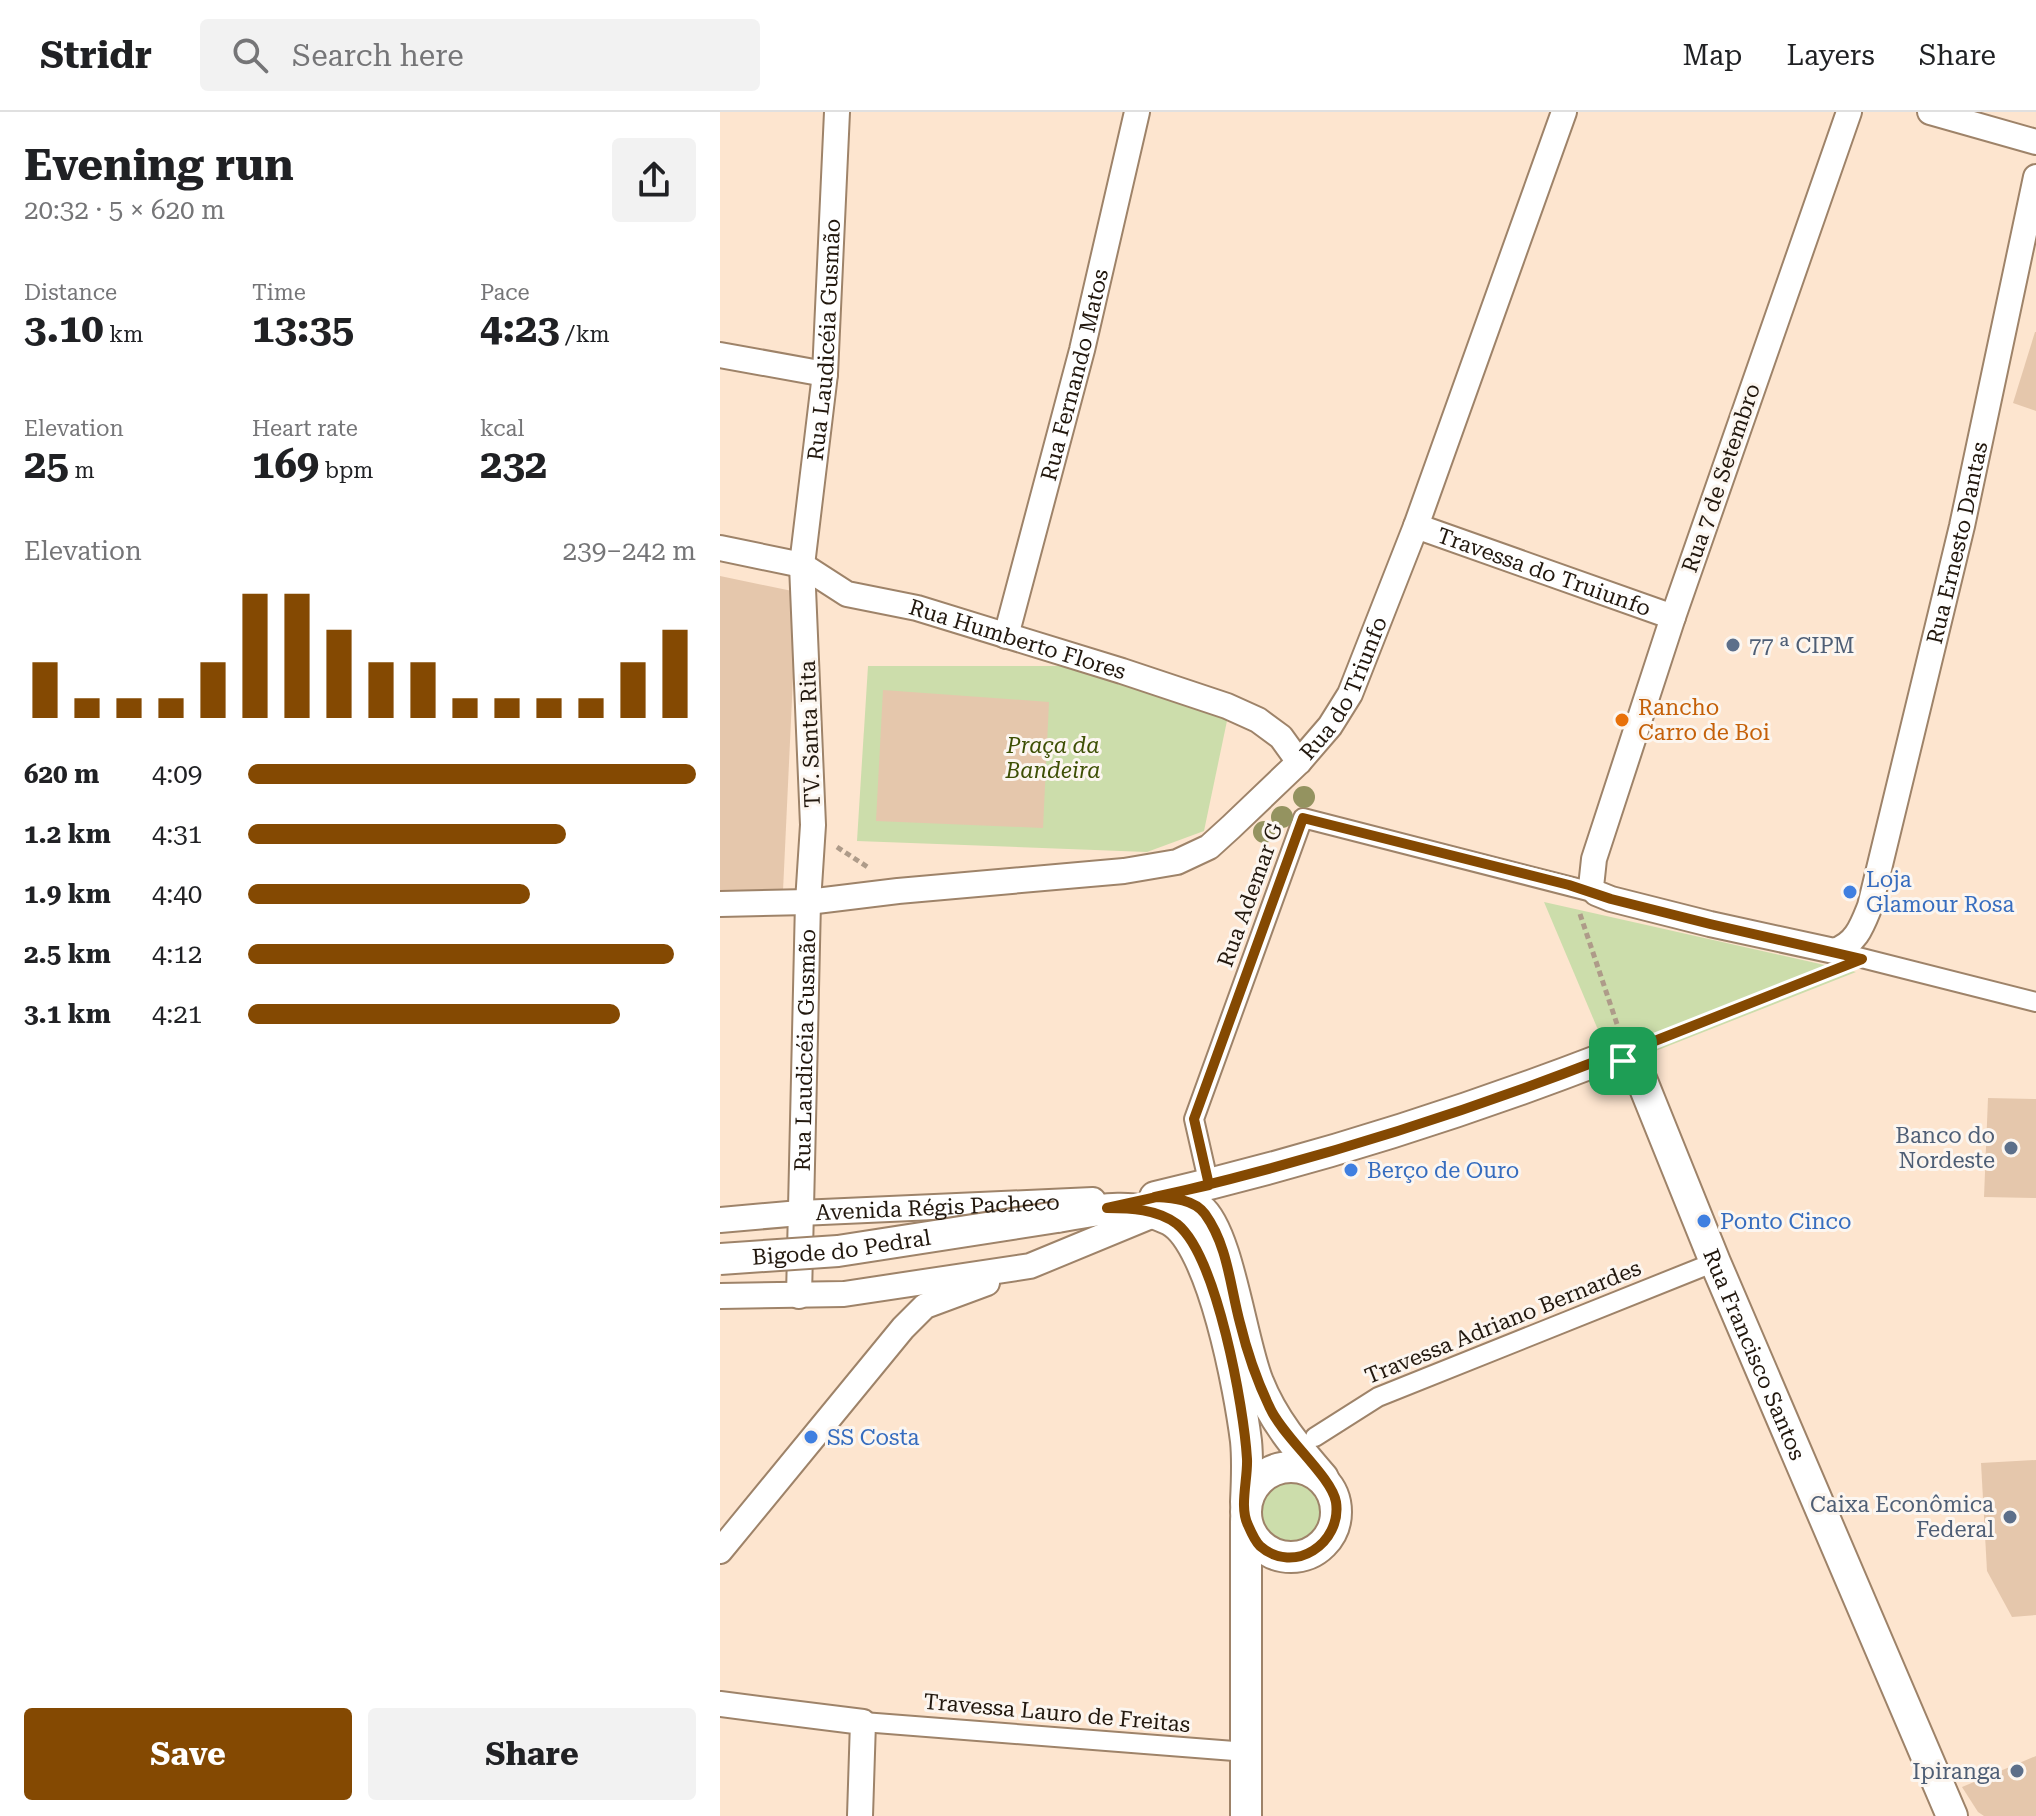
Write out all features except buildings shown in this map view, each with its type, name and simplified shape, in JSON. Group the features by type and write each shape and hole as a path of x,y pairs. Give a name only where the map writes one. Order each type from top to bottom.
{"street":[{"name":"Rua Laudicéia Gusmão","path":"802,565 825,374 837,112"},
{"name":"Rua Fernando Matos","path":"1006,636 1082,350 1137,112"},
{"name":"Rua do Triunfo","path":"720,904 808,902 1124,871 1177,862 1209,847 1299,762 1330,726 1350,694 1416,526 1564,112"},
{"name":"Rua 7 de Setembro","path":"1596,893 1591,887 1591,874 1673,617 1849,112"},
{"path":"1930,112 2036,142"},
{"name":"Rua Ernesto Dantas","path":"1834,951 1855,939 1870,906 1962,526 2036,177"},
{"path":"720,355 825,374"},
{"name":"Travessa do Truiunfo","path":"1416,526 1673,617"},
{"name":"Rua Humberto Flores","path":"720,548 802,565 847,594 917,608 1227,706 1258,720 1281,737 1299,762"},
{"name":"TV. Santa Rita","path":"802,565 813,825 808,902"},
{"name":"Rua Ademar G","path":"1209,1185 1194,1119 1303,818 1596,893"},
{"path":"1596,893 1710,924 1834,951 2036,1002"},
{"name":"Rua Laudicéia Gusmão","path":"799,1296 808,902"},
{"name":"Avenida Régis Pacheco","path":"1057,1217 1107,1208 1156,1206 1209,1185 1375,1140 1610,1057 1623,1061"},
{"name":"Rua Francisco Santos","path":"1623,1061 1638,1071 1715,1262 1952,1816"},
{"path":"720,1551 903,1328 925,1306 1030,1266 1156,1206 1180,1199 1202,1210 1217,1232 1257,1382 1277,1423 1323,1478 1335,1498 1337,1516 1331,1535 1317,1550 1297,1557 1277,1555 1258,1544 1246,1511 1260,1478 1278,1468 1302,1467 1323,1478"},
{"path":"1156,1206 1185,1234 1200,1258 1218,1306 1246,1439 1246,1816"},
{"name":"Avenida Régis Pacheco","path":"720,1220 800,1213 1156,1206"},
{"name":"Bigode do Pedral","path":"720,1259 851,1249 1057,1217"},
{"name":"Travessa Adriano Bernardes","path":"1315,1437 1378,1397 1715,1262"},
{"path":"720,1296 844,1294 1030,1266"},
{"path":"720,1704 863,1722 860,1816"},
{"name":"Travessa Lauro de Freitas","path":"863,1722 1247,1752"}],"path":[{"path":"813,825 837,847 856,857 898,891"},
{"path":"1569,885 1618,1022 1623,1061"},
{"path":"1623,1061 1637,1048 1862,959"}],"green space":[{"name":"Praça da Bandeira","path":"868,666 1066,666 1228,716 1204,831 1147,852 857,841"},
{"path":"1544,902 1856,972 1653,1052 1604,1044"},
{"path":"1302,1467 1322,1478 1333,1494 1336,1508 1334,1523 1319,1547 1307,1554 1292,1557 1276,1555 1260,1546 1246,1502 1257,1484 1268,1474"}],"place":[{"name":"77 ª CIPM","path":"1733,645"},
{"name":"Rancho Carro de Boi","path":"1622,720"},
{"name":"Loja Glamour Rosa","path":"1850,892"},
{"name":"Banco do Nordeste","path":"2011,1148"},
{"name":"Berço de Ouro","path":"1351,1170"},
{"name":"Ponto Cinco","path":"1704,1221"},
{"name":"SS Costa","path":"811,1437"},
{"name":"Caixa Econômica Federal","path":"2010,1517"},
{"name":"Ipiranga","path":"2017,1771"}],"route":[{"path":"1623,1061 1610,1057 1602,1059 1375,1140 1263,1172 1209,1185 1155,1197 1139,1201 1107,1208 1131,1208 1169,1220 1185,1234 1200,1258 1218,1306 1235,1380 1246,1439 1246,1521 1260,1546 1277,1555 1297,1557 1317,1550 1331,1535 1337,1516 1335,1498 1323,1478 1277,1423 1257,1382 1217,1232 1202,1210 1180,1199 1155,1197 1209,1185 1194,1119 1303,818 1710,924 1862,959 1632,1050 1623,1061"}]}
